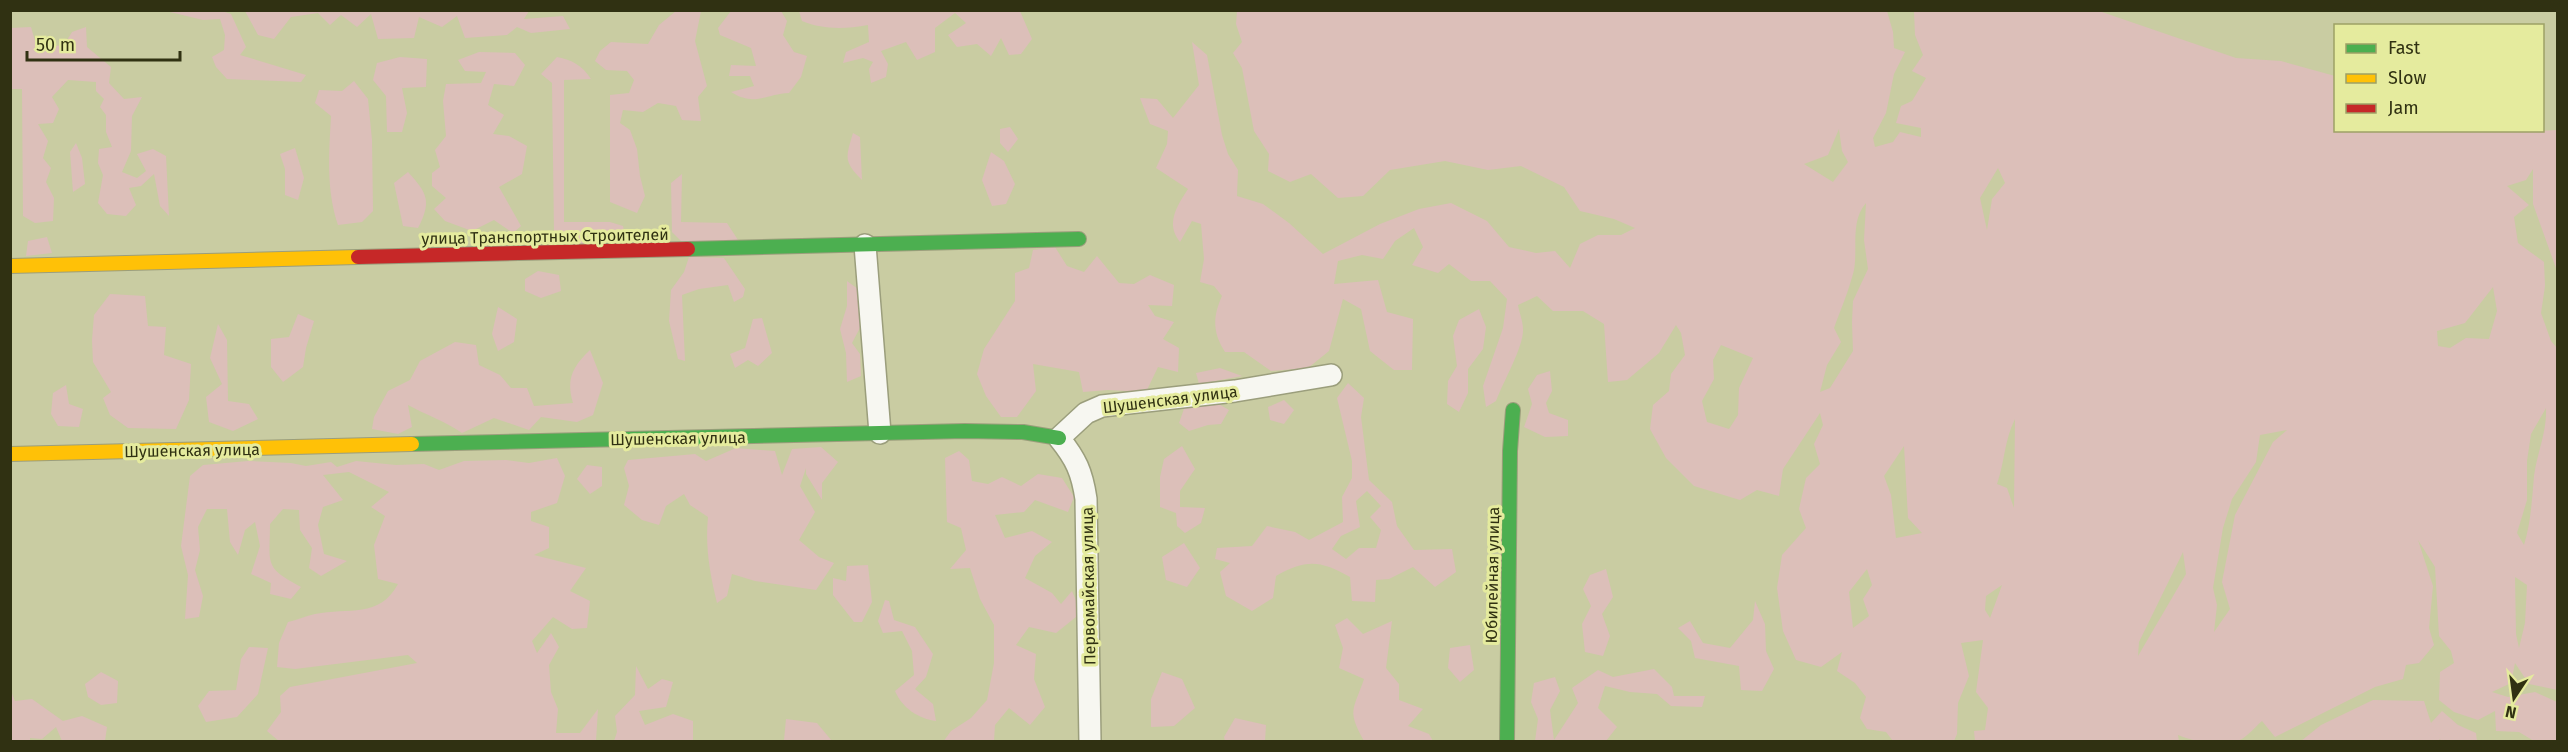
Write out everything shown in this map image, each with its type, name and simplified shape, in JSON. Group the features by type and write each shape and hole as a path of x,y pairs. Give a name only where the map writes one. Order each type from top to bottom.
{"street":[{"name":"улица Транспортных Строителей","path":"10,266 1080,239"},
{"path":"865,245 880,433"},
{"name":"Шушенская улица","path":"10,454 880,433 1023,432 1059,438 1086,413 1102,406 1235,391 1331,375"},
{"name":"Юбилейная улица","path":"1507,741 1510,452 1514,410"},
{"name":"Первомайская улица","path":"1059,438 1073,455 1083,475 1086,499 1090,741"}],"shaded area":[{"path":"166,11 222,11 231,14 246,47 240,55 306,75 301,82 227,79 216,67 212,57 224,50 225,35 220,19 203,20"},
{"path":"245,11 529,11 524,19 563,16 570,29 531,33 517,27 507,35 465,38 457,16 442,27 419,17 414,38 378,39 371,14 357,27 341,15 330,25 318,13 291,17 274,39 258,35"},
{"path":"676,11 701,11 695,41 707,86 698,97 701,121 682,120 676,106 658,103 643,112 623,110 620,123 630,130 637,149 645,196 637,213 610,202 610,95 629,93 634,80 627,71 606,70 595,61 600,51 611,42 648,44 659,25"},
{"path":"731,11 781,11 787,21 783,35 794,52 807,56 801,77 789,93 747,99 731,92 754,86 750,76 729,76 731,65 756,66 751,48 720,35 718,28"},
{"path":"799,11 1020,11 1032,39 1021,54 1009,55 1001,38 991,56 977,44 957,47 948,35 966,23 955,13 935,28 935,52 917,60 906,42 881,51 888,64 886,77 871,83 869,69 873,62 863,58 843,63 846,52 869,42 868,25 843,28 818,26 802,21"},
{"path":"1237,11 1887,11 1893,32 1894,48 1905,52 1894,74 1886,113 1873,138 1875,147 1893,142 1900,132 1921,137 1921,128 1896,123 1901,106 1912,101 1926,78 1912,71 1923,55 1915,35 1914,11 2099,11 2236,58 2281,61 2334,76 2334,132 2544,132 2557,130 2557,271 2533,204 2533,169 2526,180 2507,186 2529,205 2514,217 2518,243 2544,262 2545,286 2541,313 2551,341 2557,348 2557,690 2529,684 2515,663 2511,683 2492,692 2508,697 2535,692 2557,702 2557,741 2534,741 2519,732 2496,731 2495,711 2478,720 2454,712 2439,700 2440,672 2454,663 2451,651 2439,636 2435,567 2418,540 2433,586 2429,628 2434,645 2419,663 2406,665 2403,679 2375,687 2275,737 2262,721 2240,740 2225,743 2200,742 2178,735 2179,741 1975,741 1974,731 1985,730 1988,708 1976,692 1983,640 1961,643 1969,676 1958,703 1957,734 1954,741 1893,741 1886,732 1867,729 1860,718 1866,697 1855,683 1837,671 1842,652 1821,667 1796,660 1783,631 1777,588 1782,555 1806,528 1799,509 1806,478 1820,464 1814,444 1823,425 1820,413 1783,469 1779,496 1757,490 1740,500 1694,486 1666,458 1650,429 1653,405 1669,391 1671,374 1685,355 1681,333 1676,325 1659,353 1627,380 1608,382 1604,324 1583,311 1553,311 1537,296 1518,305 1523,329 1520,345 1496,401 1486,407 1483,386 1503,328 1507,299 1490,281 1471,281 1449,264 1438,273 1412,265 1423,247 1414,228 1395,241 1383,259 1362,255 1338,261 1334,284 1378,280 1387,312 1413,319 1412,370 1394,370 1370,351 1361,309 1343,299 1329,351 1308,368 1271,371 1244,352 1225,352 1218,338 1215,324 1222,296 1214,286 1200,282 1204,259 1201,224 1192,221 1180,242 1173,229 1174,215 1188,189 1156,168 1167,144 1168,131 1150,124 1140,98 1157,99 1173,118 1199,85 1192,42 1207,55 1222,135 1228,154 1238,170 1237,196 1263,204 1289,223 1323,254 1380,224 1419,209 1451,203 1487,221 1509,247 1536,253 1555,251 1570,268 1580,244 1598,235 1621,235 1635,228 1614,219 1580,211 1564,187 1521,166 1488,170 1445,161 1390,170 1363,196 1338,198 1311,174 1290,182 1268,171 1269,154 1254,131 1242,68 1233,53 1242,42 1236,24","holes":["1839,129 1842,151 1848,162 1833,182 1804,164 1828,155","1998,168 2005,183 1992,199 1987,230 1980,198","1866,203 1864,240 1868,269 1853,301 1853,351 1830,388 1820,392 1827,365 1841,342 1834,328 1854,270 1858,218","2493,287 2497,311 2489,339 2466,338 2450,348 2438,346 2437,331 2465,323","1721,345 1753,358 1739,388 1738,415 1729,429 1707,422 1702,401 1714,379 1713,360","2546,408 2545,426 2535,467 2530,519 2524,545 2517,533 2527,500 2527,461 2531,434","2015,419 2014,508 2007,488 1997,484","2287,430 2273,442 2235,515 2222,582 2230,609 2214,632 2217,605 2213,588 2223,528 2232,499 2256,462 2260,435","1904,446 1908,518 1922,533 1896,538 1891,495 1884,476","2183,552 2186,574 2138,656 2139,642","1867,569 1872,585 1863,599 1869,616 1853,628 1849,592","2515,577 2527,585 2525,623 2519,648 2516,634","2002,585 1990,618 1985,610 1986,596"]},
{"path":"31,27 37,48 64,45 72,32 86,27 87,47 111,67 109,83 124,99 142,97 132,116 131,151 122,172 137,178 146,171 137,154 153,149 166,156 169,216 160,206 154,174 141,186 129,188 136,205 126,216 107,214 98,203 103,175 98,163 99,149 112,147 106,132 106,115 100,107 104,99 96,91 96,82 68,80 52,97 59,109 53,123 38,124 48,141 43,158 51,168 46,182 54,198 53,221 35,223 23,216 22,89 11,89 10,28"},
{"path":"479,52 515,53 525,65 514,86 494,84 488,105 504,115 493,134 509,136 527,146 522,174 499,187 521,226 513,233 494,220 472,231 445,221 434,209 446,198 432,186 432,173 440,167 435,150 446,136 443,101 446,84 481,83 486,72 465,71 458,60"},
{"path":"400,57 427,59 426,87 402,88 407,113 402,132 387,132 386,96 373,80 377,63"},
{"path":"557,57 576,64 591,79 564,80 564,222 610,222 623,226 626,241 571,245 554,233 552,83 541,74"},
{"path":"354,81 368,99 372,140 373,211 362,222 338,225 330,185 331,116 315,103 319,90 342,91"},
{"path":"1010,127 1018,139 1008,152 1000,143 1000,129"},
{"path":"853,133 860,137 862,180 852,168 848,158"},
{"path":"76,143 82,158 85,184 73,192 70,152"},
{"path":"295,148 304,178 298,200 285,195 285,169 280,154"},
{"path":"991,152 1004,161 1015,184 1006,204 992,206 982,180"},
{"path":"408,172 420,186 425,198 425,211 418,228 403,226 394,183"},
{"path":"682,174 681,222 727,223 738,240 682,242 672,232 671,183"},
{"path":"47,237 52,253 26,256 28,241"},
{"path":"1055,247 1067,266 1084,272 1097,256 1119,283 1134,284 1150,275 1174,285 1172,306 1148,305 1155,316 1174,322 1163,339 1179,348 1178,372 1158,367 1146,392 1108,390 1083,392 1079,372 1033,364 1036,391 1017,417 1001,417 986,396 977,374 984,349 1015,301 1015,273 1029,268 1033,250"},
{"path":"689,257 724,258 745,289 743,297 734,302 728,285 699,289 682,295 685,361 678,359 669,321 671,290 684,272"},
{"path":"538,271 559,275 561,291 541,298 525,291 525,279"},
{"path":"847,281 862,292 862,324 852,343 860,354 861,376 847,382 846,353 840,329 847,306"},
{"path":"110,294 145,296 148,326 166,327 164,355 191,364 189,400 176,429 128,428 110,415 103,398 111,392 93,362 92,340 94,315"},
{"path":"498,307 517,319 514,342 498,351 492,334"},
{"path":"1479,309 1486,327 1483,349 1468,369 1468,393 1459,412 1447,404 1448,381 1457,366 1453,336 1459,320"},
{"path":"298,314 314,321 303,367 283,382 271,367 271,339 289,337"},
{"path":"762,318 772,353 758,366 748,360 735,368 730,354 745,348 753,319"},
{"path":"218,324 227,340 228,401 249,404 258,419 233,431 209,422 206,397 222,384 210,358"},
{"path":"455,342 476,345 479,365 500,375 511,388 527,388 534,406 573,403 570,387 572,374 590,350 603,383 593,415 577,422 541,417 529,430 494,418 462,433 408,405 412,427 398,434 372,429 374,417 388,391 410,380 420,361"},
{"path":"1220,368 1242,376 1199,384 1196,373"},
{"path":"1550,371 1552,391 1546,403 1549,413 1568,420 1568,436 1545,437 1524,427 1532,404 1528,389 1537,375"},
{"path":"1348,383 1364,398 1361,417 1369,480 1392,502 1397,526 1414,550 1452,549 1456,572 1435,587 1413,567 1389,579 1376,580 1375,602 1352,601 1350,577 1330,567 1305,564 1276,576 1273,598 1252,611 1226,596 1220,572 1230,563 1215,559 1217,548 1252,546 1267,526 1295,532 1309,540 1343,522 1342,497 1352,478 1352,461 1337,398","holes":["1367,491 1381,506 1370,517 1381,530 1376,548 1359,548 1346,559 1332,549 1341,536 1360,527 1356,501"]},
{"path":"66,385 69,404 83,409 79,427 58,426 51,414 53,393"},
{"path":"1208,398 1229,410 1221,424 1208,425 1189,431 1179,423 1185,406"},
{"path":"1284,400 1294,410 1284,424 1270,420 1268,407"},
{"path":"1182,446 1195,469 1180,491 1180,507 1205,508 1201,523 1185,533 1177,526 1176,513 1160,507 1160,477 1164,459"},
{"path":"821,447 838,462 822,483 822,500 806,474 806,468 800,486 815,512 799,540 819,557 834,563 816,590 755,581 732,574 727,596 717,603 709,561 708,517 690,505 684,494 666,506 659,525 642,520 624,505 629,486 624,468 628,460 695,454 706,461 736,448 775,451 782,475 792,449"},
{"path":"959,451 969,460 972,481 988,484 1002,477 1021,486 1038,474 1062,478 1074,497 1068,512 1035,500 1024,512 995,515 1005,538 1032,531 1052,542 1035,556 1025,578 1052,593 1061,604 1072,591 1081,613 1056,633 1029,627 1016,645 1036,654 1034,679 1045,707 1030,725 1009,708 995,725 994,741 943,742 951,731 971,718 987,700 994,663 994,625 980,599 970,568 950,569 966,550 961,528 947,522 945,458"},
{"path":"557,458 565,476 557,503 531,512 531,521 549,527 549,548 534,555 586,568 570,591 590,601 587,628 572,629 553,617 532,641 537,653 551,633 559,647 549,665 551,692 558,709 556,733 580,733 598,709 596,741 280,742 267,731 281,712 280,696 290,687 417,663 408,655 295,669 277,667 279,643 288,622 315,614 372,607 390,595 398,584 378,579 374,545 385,516 371,507 389,492 349,472 323,475 343,500 323,507 318,525 324,554 347,561 321,576 309,568 312,548 300,530 299,510 283,509 270,524 271,563 280,574 301,587 291,599 270,594 271,583 251,574 260,546 255,522 245,530 238,555 230,542 227,509 207,509 198,527 200,550 195,570 203,596 199,617 185,619 188,575 181,546 190,476 203,465 248,461 306,466 331,462 337,467 356,461 396,465 424,464 439,470 464,461 506,460 529,463"},
{"path":"587,465 602,467 602,486 590,494 577,479"},
{"path":"1184,543 1200,568 1187,587 1166,580 1162,557"},
{"path":"868,565 872,602 862,622 854,622 833,595 833,578 846,581 847,566"},
{"path":"1606,569 1613,597 1602,614 1610,636 1603,656 1585,652 1582,624 1591,606 1583,589 1590,575"},
{"path":"885,600 889,601 894,620 915,627 933,654 926,677 915,689 933,704 936,721 912,712 902,703 895,691 914,675 912,651 902,631 883,633 878,621"},
{"path":"1755,601 1765,624 1766,651 1774,669 1762,691 1741,690 1739,666 1695,658 1691,641 1678,628 1690,621 1703,643 1730,648 1753,620"},
{"path":"1347,618 1363,634 1392,621 1386,668 1399,684 1399,700 1423,709 1408,726 1429,734 1433,741 1364,741 1355,723 1354,710 1364,679 1339,668 1343,648 1335,625"},
{"path":"1470,645 1474,670 1460,682 1448,668 1450,648"},
{"path":"249,647 268,648 258,694 237,717 206,722 198,706 209,691 236,690 241,659"},
{"path":"636,666 648,689 662,679 673,682 666,707 639,711 645,725 673,714 693,721 693,741 614,741 617,732 615,716 635,695"},
{"path":"1654,669 1672,687 1674,696 1705,696 1702,707 1671,706 1657,694 1630,692 1605,686 1598,708 1617,727 1606,741 1535,741 1538,719 1531,702 1534,683 1555,677 1560,691 1550,710 1554,740 1578,703 1572,688 1598,670 1613,677"},
{"path":"101,672 118,681 117,703 101,705 88,697 85,684"},
{"path":"1162,672 1182,679 1195,708 1174,726 1151,727 1151,699"},
{"path":"10,689 15,701 32,699 63,721 82,716 107,727 105,741 62,741 56,727 42,739 11,741"},
{"path":"2373,700 2424,701 2431,723 2442,711 2458,725 2476,733 2477,741 2441,741 2440,739 2437,742 2301,741 2321,725"},
{"path":"1235,718 1266,725 1265,741 1225,741 1224,737"},
{"path":"786,719 817,723 832,741 784,740"}],"traffic: fast":[{"path":"688,249 1079,239"},
{"path":"1507,742 1510,451 1513,410"},
{"path":"412,444 965,431 1023,432 1059,438"}],"traffic: slow":[{"path":"10,266 358,257"},
{"path":"10,454 412,444"}],"traffic: jam":[{"path":"358,257 688,249"}]}
